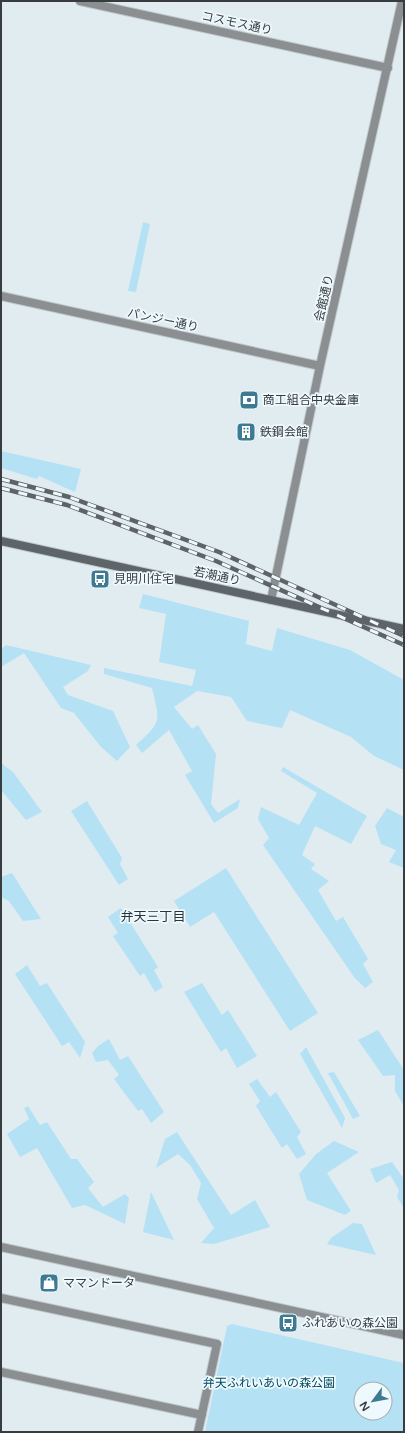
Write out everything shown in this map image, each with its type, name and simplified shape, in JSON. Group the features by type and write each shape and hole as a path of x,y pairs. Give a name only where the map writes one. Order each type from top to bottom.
{"main road":[{"name":"若潮通り","path":"1,541 404,629"}],"street":[{"name":"コスモス通り","path":"80,1 388,68"},
{"name":"会館通り","path":"271,600 320,366 402,1"},
{"name":"パンジー通り","path":"1,296 320,366"},
{"path":"1,1248 404,1335"},
{"path":"1,1298 217,1344 198,1432"},
{"path":"1,1372 202,1415"}],"green space":[{"path":"143,222 150,224 136,292 128,291"},
{"path":"1,451 81,469 75,492 39,476 37,479 1,468"},
{"path":"143,594 249,621 246,644 272,651 277,628 350,650 404,680 404,770 374,756 351,737 290,710 282,728 247,721 231,697 197,691 174,707 192,729 198,725 216,754 211,804 218,813 240,799 238,808 214,823 185,775 192,771 169,730 142,753 136,745 151,731 157,721 157,708 152,688 104,674 104,668 192,686 196,670 159,662 166,614 139,608"},
{"path":"6,645 91,665 88,671 63,687 68,695 113,711 130,747 117,761 101,747 74,713 61,708 24,653 1,667 1,649"},
{"path":"1,763 13,772 42,812 26,820 1,790"},
{"path":"283,767 367,816 351,844 315,826 302,855 315,864 311,869 329,881 318,890 336,921 343,917 368,959 363,964 373,982 365,988 354,977 263,845 269,838 258,819 261,807 299,825 317,793 281,771"},
{"path":"87,801 122,858 120,864 128,879 119,885 71,811"},
{"path":"387,808 404,817 404,868 389,862 396,850 381,844 375,826"},
{"path":"226,868 318,1013 290,1031 214,912 190,927 174,901"},
{"path":"12,873 41,919 23,921 9,901 1,897 1,877"},
{"path":"121,908 158,967 154,970 163,987 155,992 144,973 140,976 113,936 118,933 108,917"},
{"path":"27,965 40,986 47,983 85,1042 80,1058 69,1042 62,1046 15,974"},
{"path":"202,983 222,1015 228,1010 257,1056 237,1068 226,1048 221,1052 184,992"},
{"path":"378,1030 404,1070 404,1106 395,1091 395,1075 383,1076 358,1040"},
{"path":"109,1039 120,1060 128,1056 164,1112 151,1123 142,1109 138,1111 114,1079 119,1075 108,1060 96,1062 92,1053 98,1046"},
{"path":"306,1047 345,1118 342,1128 300,1054"},
{"path":"334,1072 360,1116 353,1119 328,1073"},
{"path":"257,1079 270,1097 276,1092 301,1132 297,1137 306,1154 297,1159 287,1144 282,1148 256,1106 260,1101 249,1084"},
{"path":"28,1106 40,1125 47,1122 71,1159 77,1159 94,1182 88,1188 103,1207 125,1194 129,1198 125,1224 85,1205 72,1208 37,1148 20,1157 7,1134 29,1119 24,1108"},
{"path":"177,1132 231,1215 255,1200 270,1227 214,1244 201,1243 214,1228 197,1199 201,1183 190,1165 178,1154 156,1168 165,1139"},
{"path":"334,1141 359,1152 327,1173 351,1211 345,1215 307,1200 299,1174 316,1154"},
{"path":"392,1162 404,1179 404,1208 397,1197 399,1190 390,1175 376,1183 370,1169"},
{"path":"151,1192 174,1240 143,1232"},
{"path":"353,1223 362,1224 376,1255 327,1244 331,1238"},
{"name":"弁天ふれいあいの森公園","path":"232,1324 404,1363 404,1432 205,1432 227,1326"}],"railway":[{"path":"1,479 69,497 219,552 404,636"},
{"path":"1,488 67,505 216,561 404,645"}],"place":[{"name":"商工組合中央金庫","path":"249,400"},
{"name":"鉄鋼会館","path":"246,432"},
{"name":"見明川住宅","path":"100,579"},
{"name":"ママンドータ","path":"49,1283"},
{"name":"ふれあいの森公園","path":"288,1323"}],"district":[{"name":"弁天三丁目","path":"153,916"}]}
